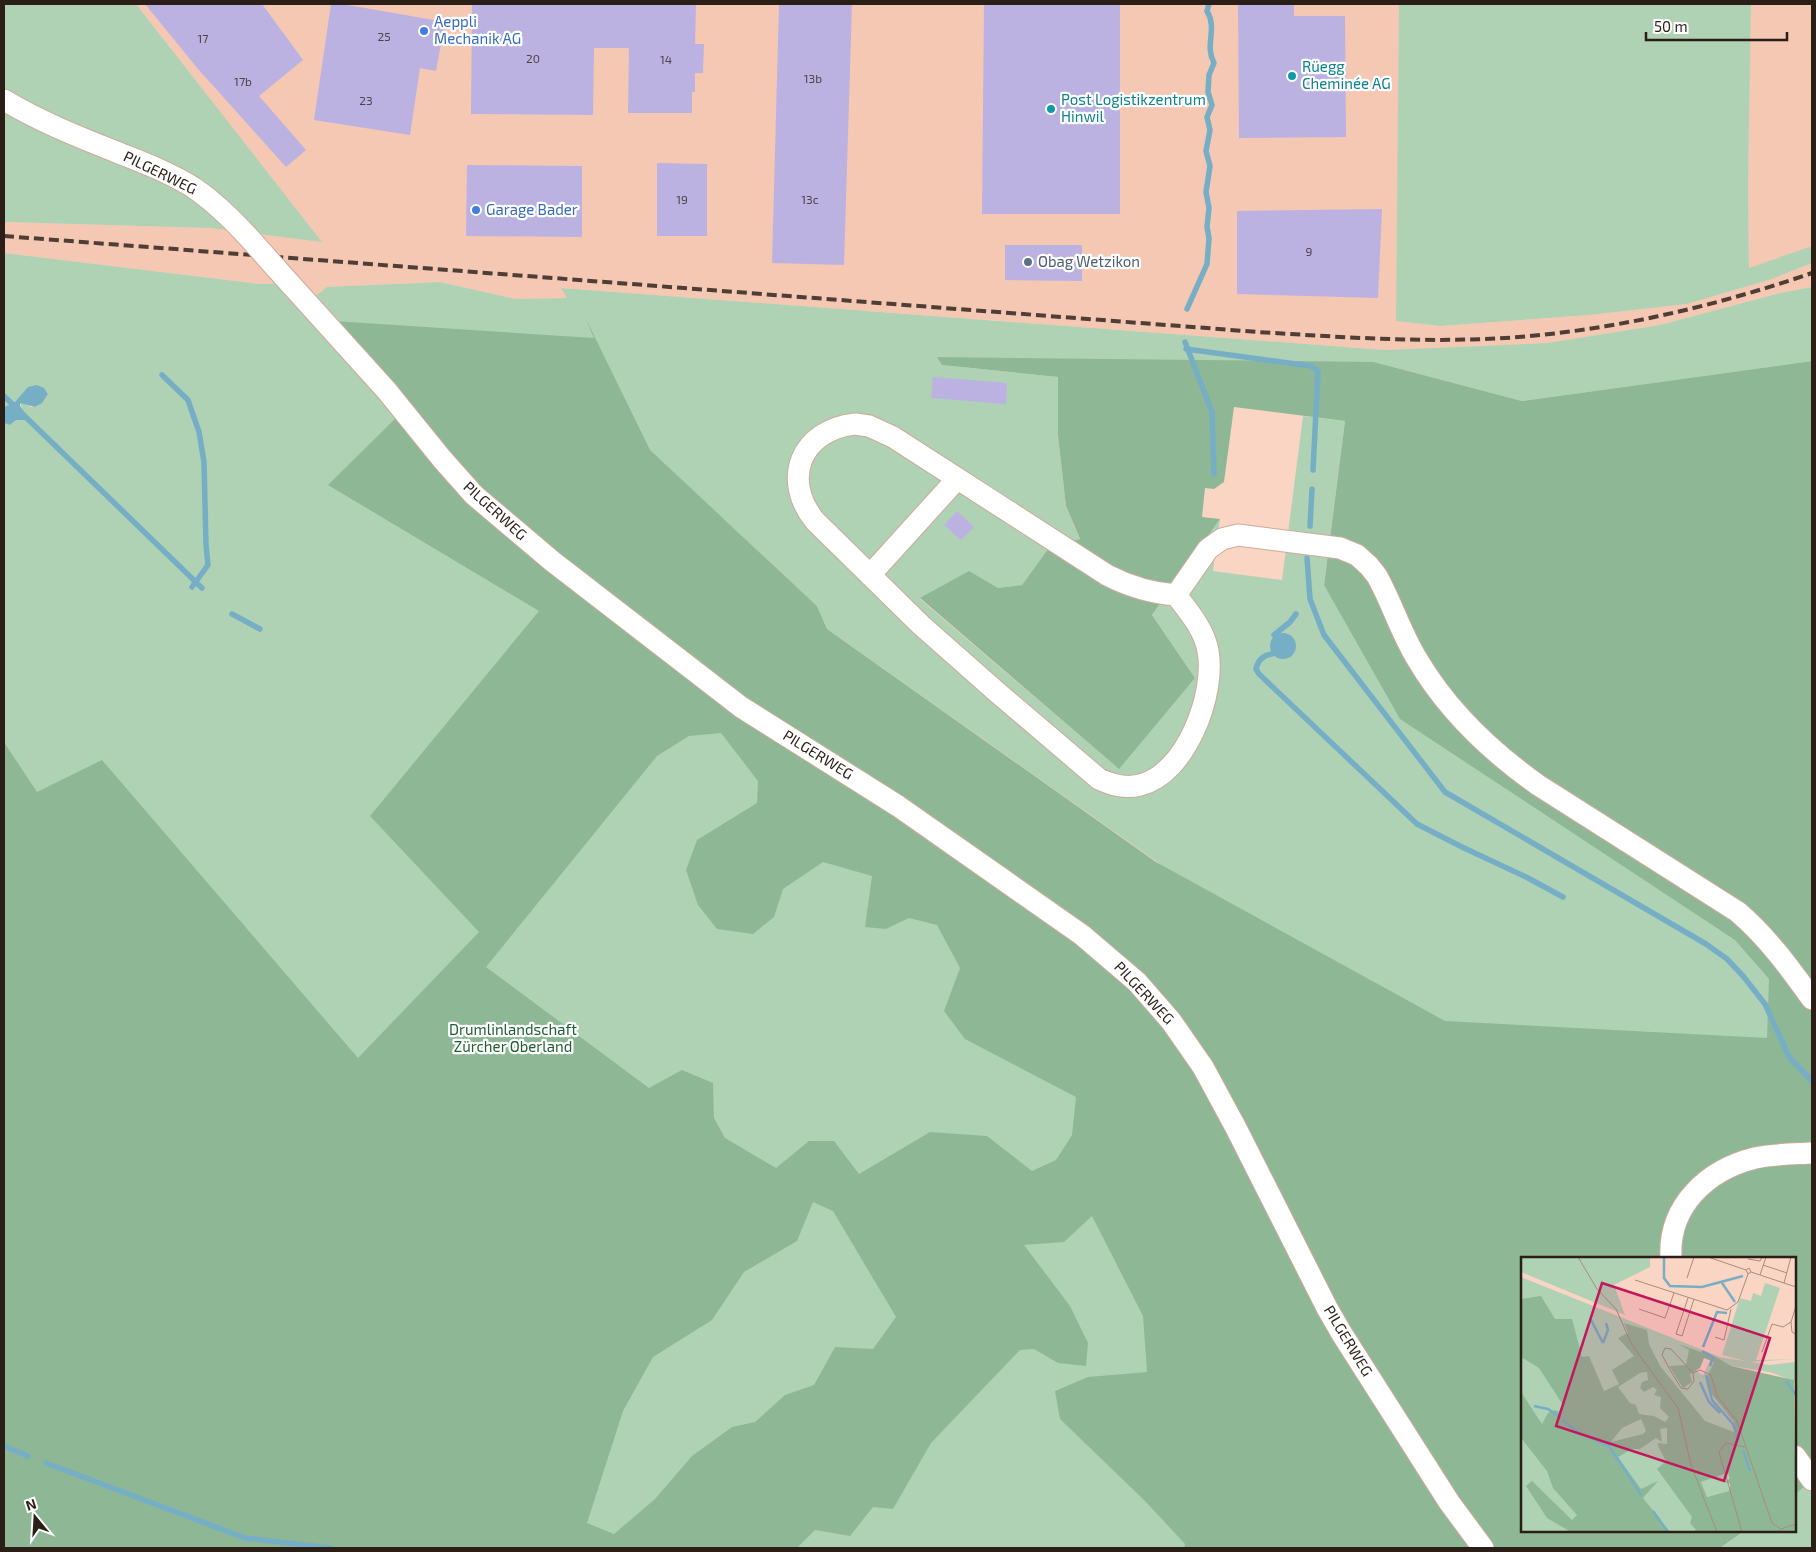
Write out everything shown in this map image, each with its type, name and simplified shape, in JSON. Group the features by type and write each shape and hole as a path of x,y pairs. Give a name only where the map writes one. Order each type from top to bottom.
{"street":[{"name":"PILGERWEG","path":"4,100 72,134 160,170 180,180 216,204 232,218 387,390 442,459 474,495 552,561 741,706 898,806 962,850 1082,935 1137,982 1171,1022 1203,1067 1342,1334 1450,1502 1483,1548"},
{"path":"855,424 869,426 893,438 957,478 1107,575 1147,591 1176,595 1197,624 1208,650 1209,677 1203,707 1187,744 1168,768 1155,778 1141,785 1120,786 1099,779 1089,771 922,625 870,575 815,521 801,499 798,486 798,472 802,459 818,437 842,425 855,424"},
{"path":"870,575 957,478"},
{"path":"1176,595 1208,548 1217,541 1227,537 1244,534 1314,543 1340,548 1357,555 1370,566 1377,576 1407,641 1428,676 1455,711 1484,741 1518,770 1538,784 1738,912 1778,951 1812,998"},
{"path":"1671,1257 1676,1220 1690,1198 1707,1181 1729,1167 1756,1158 1812,1153"},
{"path":"1796,1457 1812,1480"}],"shaded area":[{"path":"136,4 1399,4 1397,321 1440,326 1589,315 1687,304 1772,279 1812,263 1812,287 1780,293 1660,325 1547,343 1385,350 562,288 568,298 516,299 440,282 327,287 313,298 293,284 261,284 4,253 4,222 210,228 321,241"},
{"path":"1751,4 1812,4 1812,246 1749,269 1748,187"}],"green space":[{"path":"4,4 136,4 322,242 210,228 4,222"},
{"path":"1399,4 1751,4 1748,187 1749,268 1812,246 1812,263 1772,279 1687,304 1589,315 1440,326 1396,321"},
{"name":"Drumlinlandschaft Zürcher Oberland","path":"4,253 261,284 293,284 313,298 327,287 440,282 516,299 567,298 561,288 1385,350 1547,343 1660,325 1780,293 1812,287 1812,361 1522,401 1374,362 1061,374 942,365 1058,377 1058,436 1066,506 1080,540 1048,549 1022,585 998,588 969,572 920,599 1118,768 1195,678 1152,615 1220,519 1213,571 1282,580 1303,416 1345,421 1324,584 1719,922 1812,1014 1520,1207 1478,1548 4,1548 4,755 17,762 4,742 4,423 10,425 16,420 24,420 20,403 36,407 48,393 40,386 32,387 26,390 15,402 4,407","holes":["723,518 817,606 827,629 1160,864 1157,871 825,635"]},
{"name":"Drumlinlandschaft Zürcher Oberland","path":"585,317 650,450 817,606 827,629 1156,862 1445,1021 1767,1038 1769,979 1735,940 1400,719 1324,585 1345,421 1234,407 1224,482 1214,489 1205,488 1202,517 1220,519 1152,615 1195,678 1119,769 920,598 969,571 998,588 1022,585 1048,549 1080,539 1066,506 1058,436 1058,377 942,365 937,357 1374,362 1522,401 1812,361 1812,1481 1796,1493 1796,1257 1521,1257 1521,1532 1743,1532 1720,1548 1184,1548 1185,1544 1145,1501 1060,1419 1055,1391 1088,1377 1147,1372 1143,1316 1092,1216 1064,1242 1024,1245 1070,1306 1088,1343 1086,1366 1058,1363 1034,1349 1020,1350 931,1443 893,1509 873,1507 850,1536 815,1530 797,1548 4,1548 4,742 37,792 102,760 358,1058 479,932 370,816 539,611 328,485 408,406 334,321 594,338","holes":["721,733 758,781 757,803 697,840 686,870 698,905 717,929 753,934 774,917 783,889 823,862 872,876 865,927 886,929 909,918 937,925 960,968 944,1011 965,1039 1076,1097 1072,1135 1056,1160 1032,1171 987,1136 930,1132 859,1174 834,1141 809,1141 776,1168 725,1138 714,1118 713,1083 682,1070 649,1088 486,967 657,756 689,736","813,1202 833,1211 896,1317 873,1349 835,1347 814,1385 785,1395 755,1422 732,1427 692,1456 655,1499 614,1534 587,1523 623,1411 653,1357 712,1320 744,1272 797,1241"]},
{"path":"1812,1481 1812,1548 1720,1548 1743,1532 1796,1532 1796,1493"}],"water":[{"path":"37,385 44,388 48,394 42,403 35,407 20,403 27,419 16,420 10,425 4,423 4,407 14,403 28,387"},
{"path":"1283,633 1292,637 1296,646 1292,655 1283,659 1274,655 1270,646 1274,637"}],"building":[{"path":"145,4 262,4 303,60 259,96 306,150 286,167 198,69"},
{"path":"331,4 342,4 445,22 436,71 420,68 410,135 314,120"},
{"path":"472,4 696,4 695,44 704,44 703,73 695,73 695,92 692,92 692,113 628,113 629,48 594,48 593,115 471,114"},
{"path":"779,4 852,4 844,265 772,263"},
{"name":"Post Logistikzentrum Hinwil","path":"984,4 1120,4 1120,214 982,214"},
{"name":"Rüegg Cheminée AG","path":"1238,4 1294,4 1294,16 1345,16 1346,137 1239,138"},
{"path":"657,163 707,164 707,236 657,236"},
{"path":"467,165 582,166 582,237 466,236"},
{"path":"1382,209 1378,298 1237,294 1237,211"},
{"path":"1005,245 1082,245 1082,281 1005,280"},
{"path":"933,377 1007,383 1006,404 931,398"},
{"path":"957,511 974,527 961,540 944,525"}],"waterway":[{"path":"1187,309 1207,264 1209,238 1207,227 1209,208 1206,192 1210,166 1206,151 1210,130 1207,117 1212,105 1208,92 1209,75 1214,63 1210,50 1211,24 1207,11 1209,4"},
{"path":"1185,342 1212,412 1214,474"},
{"path":"1186,349 1311,366 1318,371 1313,470"},
{"path":"162,375 188,400 199,432 204,462 208,565 192,587"},
{"path":"4,396 202,588"},
{"path":"1310,526 1312,489"},
{"path":"1307,558 1310,599 1324,635 1445,792 1706,944 1727,959 1765,1004 1789,1057 1812,1081"},
{"path":"232,614 260,629"},
{"path":"1274,635 1290,622 1296,614"},
{"path":"1272,654 1264,657 1258,663 1256,669 1259,674 1417,824 1563,897"},
{"path":"4,1446 28,1456"},
{"path":"46,1463 245,1538 330,1548"}],"railway":[{"path":"4,236 1258,332 1412,340 1505,338 1583,330 1699,307 1812,273"}],"place":[{"name":"Aeppli Mechanik AG","path":"424,31"},
{"name":"Rüegg Cheminée AG","path":"1292,76"},
{"name":"Post Logistikzentrum Hinwil","path":"1051,109"},
{"name":"Garage Bader","path":"476,210"},
{"name":"Obag Wetzikon","path":"1028,262"}]}
